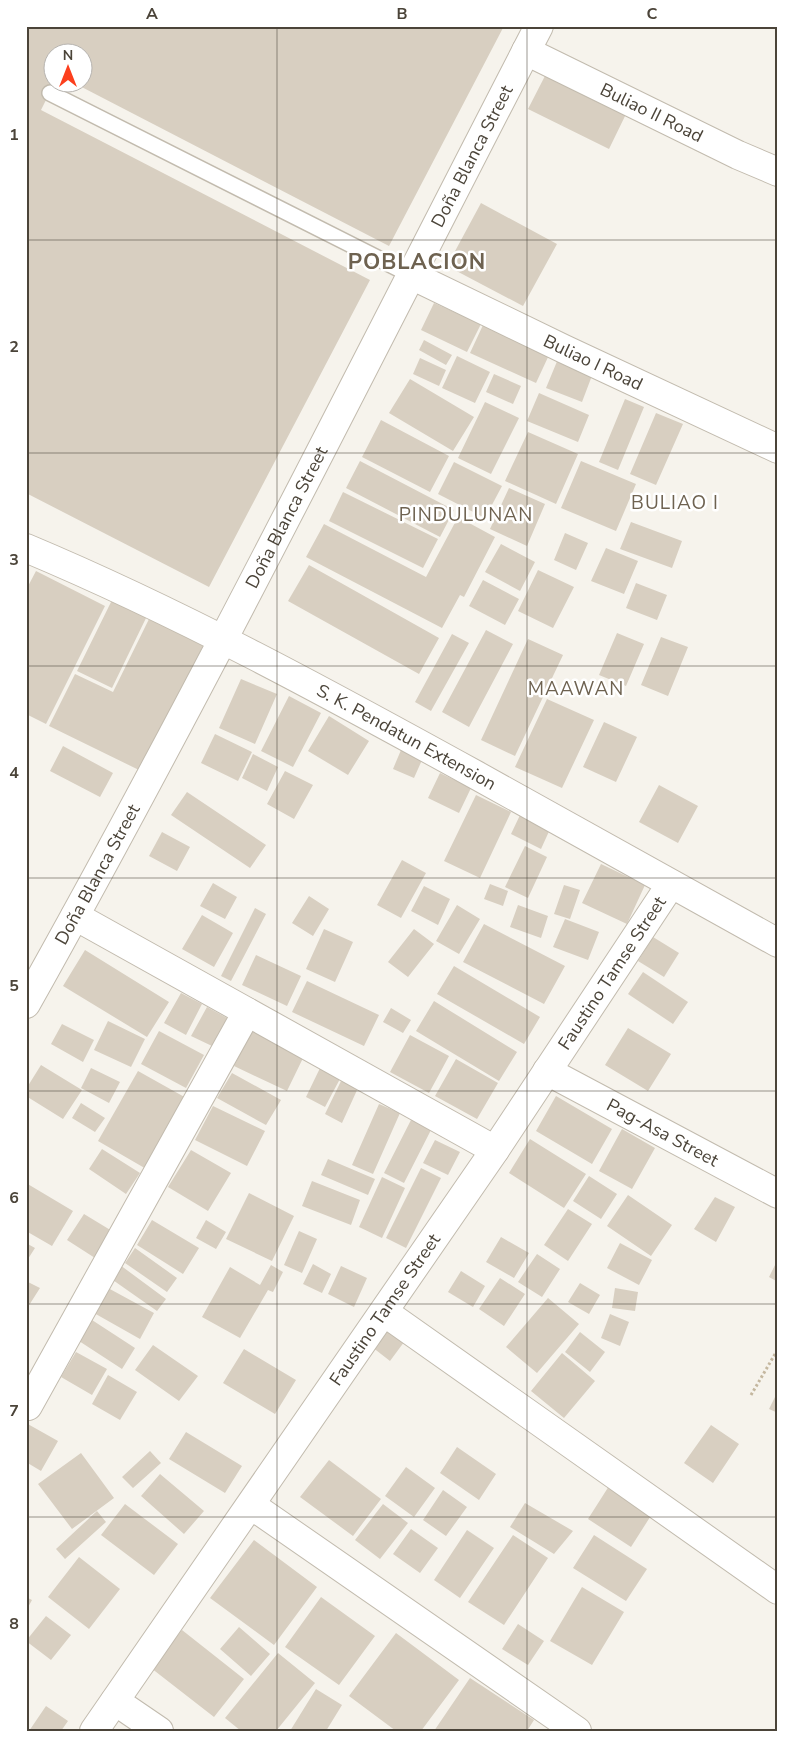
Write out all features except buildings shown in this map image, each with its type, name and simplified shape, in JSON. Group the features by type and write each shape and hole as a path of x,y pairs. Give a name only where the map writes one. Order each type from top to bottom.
{"street":[{"name":"Doña Blanca Street","path":"26,1004 224,639 539,26"},
{"name":"Buliao II Road","path":"526,51 738,155 778,172"},
{"name":"Buliao I Road","path":"411,275 590,362 778,449"},
{"name":"S. K. Pendatun Extension","path":"26,548 135,596 224,639 394,730 778,943"},
{"name":"Faustino Tamse Street","path":"94,1731 495,1150 671,884"},
{"path":"75,916 495,1150"},
{"path":"28,1406 247,1012"},
{"name":"Pag-Asa Street","path":"547,1071 778,1194"},
{"path":"384,1312 778,1590"},
{"path":"250,1505 577,1731"},
{"path":"115,1701 159,1731"}],"lane":[{"path":"50,93 411,275"}],"path":[{"path":"751,1394 778,1349"}],"district":[{"name":"POBLACION","path":"417,261"},
{"name":"BULIAO I","path":"675,502"},
{"name":"PINDULUNAN","path":"466,514"},
{"name":"MAAWAN","path":"576,688"}]}
